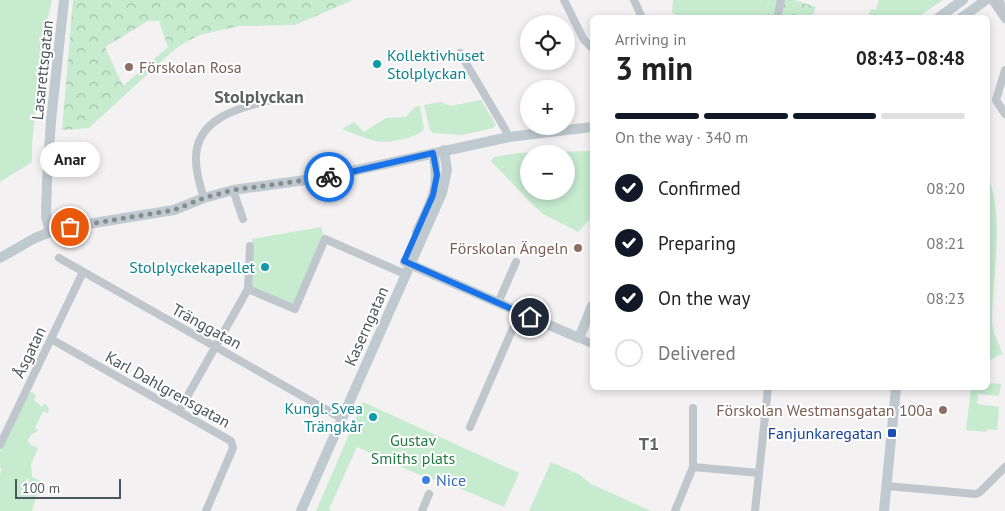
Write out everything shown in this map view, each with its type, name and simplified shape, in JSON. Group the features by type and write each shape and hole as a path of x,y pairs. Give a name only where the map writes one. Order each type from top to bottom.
{"main road":[{"name":"Lasarettsgatan","path":"50,232 46,217 47,182 51,121 64,0"},
{"path":"942,15 963,0"},
{"path":"965,15 986,0"},
{"path":"575,123 590,121"},
{"path":"575,129 590,127"},
{"path":"0,258 27,242 50,232 70,227 174,210 204,198 233,190 326,177 444,150 522,135"},
{"name":"Kaserngatan","path":"296,511 402,273 445,185 447,165 444,150"},
{"name":"Kaserngatan","path":"407,263 433,195 437,175 433,153"},
{"path":"407,263 579,338 590,311"},
{"path":"884,511 896,390"},
{"name":"Kaserngatan","path":"301,511 339,416"}],"street":[{"path":"564,0 584,40 590,46"},
{"path":"634,0 641,15"},
{"path":"778,15 781,0"},
{"path":"992,0 1005,19"},
{"path":"999,0 1005,12"},
{"path":"460,53 509,137"},
{"path":"1005,70 996,100 1005,114"},
{"path":"204,198 196,159 198,143 207,127 227,114 279,98"},
{"path":"233,190 243,219"},
{"path":"248,289 296,309 325,239 402,273"},
{"path":"179,411 248,289 250,246"},
{"name":"Tränggatan","path":"59,258 339,416"},
{"path":"498,303 516,262"},
{"name":"Åsgatan","path":"0,445 83,272"},
{"path":"470,427 520,312"},
{"path":"579,338 590,343"},
{"name":"Karl Dahlgrensgatan","path":"51,339 229,439 233,445 206,511"},
{"path":"755,511 768,390"},
{"path":"675,511 693,467 694,408"},
{"path":"693,467 759,473"},
{"path":"887,486 976,494 1005,467"},
{"path":"422,511 429,494"}],"green space":[{"path":"0,0 52,0 42,43 32,144 32,162 0,182"},
{"path":"73,0 353,0 295,25 240,26 199,35 179,46 89,128 62,130","holes":["148,21 159,21 168,47 123,86 105,47"]},
{"path":"673,0 769,0 765,15 674,15 672,12"},
{"path":"769,0 794,0 816,7 813,15 766,15"},
{"path":"879,0 943,0 921,15 869,15 871,9 876,10"},
{"path":"481,100 496,125 493,128 462,135 433,133 430,130 424,105 441,102 450,106"},
{"path":"420,106 424,129 409,138 381,142 342,129 354,122 364,132 386,118 406,117 415,107"},
{"path":"575,151 590,151 590,219 578,232 543,214 528,200 575,200"},
{"path":"520,153 520,191 491,161 494,157"},
{"path":"990,183 996,210 997,228 992,326 1002,354 990,360"},
{"path":"321,227 324,236 294,305 251,287 252,239"},
{"path":"990,383 1001,384 999,396 978,394 977,404 999,407 997,430 987,429 986,432 966,430 971,390 990,390"},
{"path":"29,392 36,396 34,400 42,407 45,403 49,409 48,413 43,411 35,428 39,430 31,435 28,440 29,444 38,448 31,464 32,477 41,481 32,511 0,511 0,474 2,469 0,468 0,452"},
{"name":"Gustav Smiths plats","path":"363,402 519,473 504,507 440,480 429,479 357,447 329,509 332,511 316,511"},
{"path":"551,462 580,475 591,484 651,511 529,511"}],"way so far":[{"path":"70,227 174,210 204,198 233,190 329,177"}],"place":[{"name":"Kollektivhuset Stolplyckan","path":"377,64"},
{"name":"Förskolan Rosa","path":"129,67"},
{"name":"Anar","path":"70,227"},
{"name":"Förskolan Ängeln","path":"578,248"},
{"name":"Stolplyckekapellet","path":"265,267"},
{"name":"Förskolan Westmansgatan 100a","path":"943,410"},
{"name":"Kungl. Svea Trängkår","path":"373,417"},
{"name":"Fanjunkaregatan","path":"892,433"},
{"name":"Nice","path":"426,480"}],"district":[{"name":"Stolplyckan","path":"259,96"},
{"name":"T1","path":"649,443"}],"route":[{"path":"329,177 433,153 437,175 433,195 404,261 530,317"}]}
